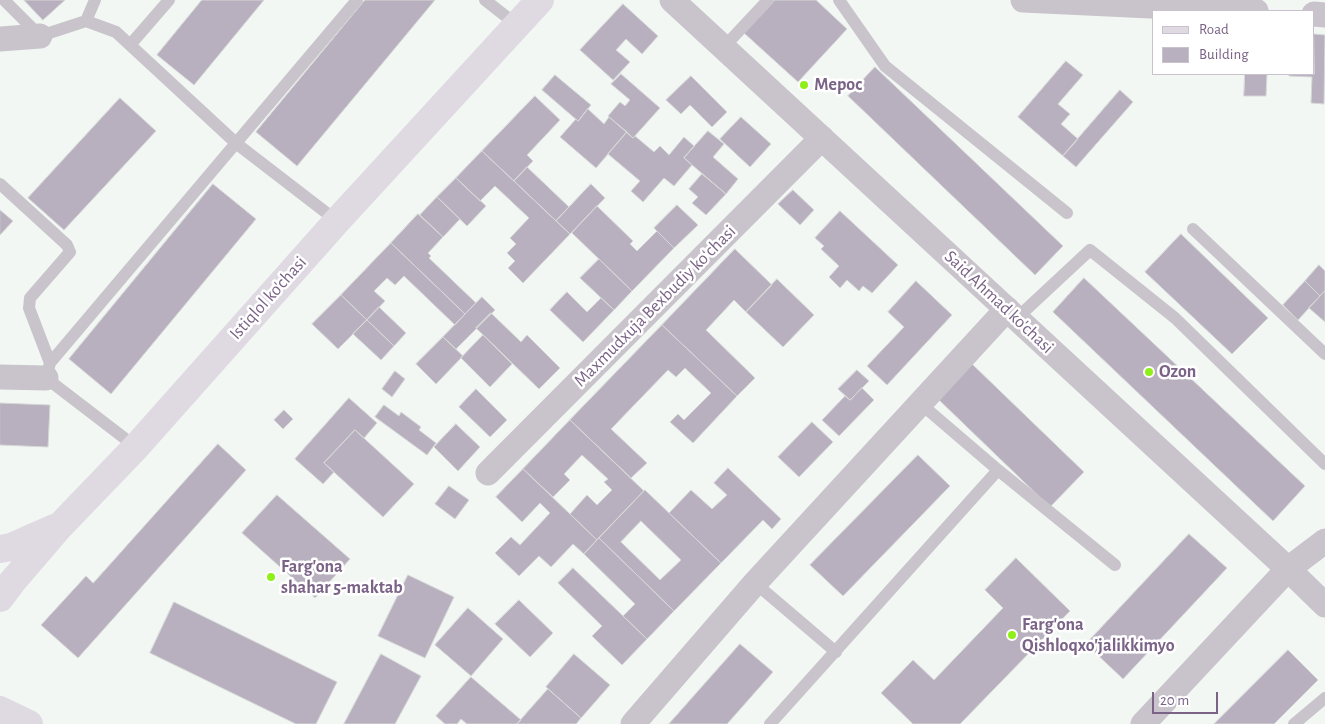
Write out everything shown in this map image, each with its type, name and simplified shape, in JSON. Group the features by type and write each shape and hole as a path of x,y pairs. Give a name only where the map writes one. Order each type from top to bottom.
{"main road":[{"name":"Istiqlol ko'chasi","path":"0,598 60,526 136,447 337,221 540,0"},
{"path":"0,549 60,526"},
{"path":"0,710 29,724"}],"street":[{"name":"Said Ahmad ko'chasi","path":"672,0 1325,605"},
{"path":"1022,0 1235,10"},
{"path":"0,39 40,36"},
{"name":"Maxmudxuja Bexbudiy koʻchasi","path":"488,473 822,138"},
{"path":"634,724 755,583 921,404 1012,314"},
{"path":"0,376 48,370"},
{"path":"1143,724 1288,569 1325,541"}],"lane":[{"path":"4,0 40,36 86,22 116,32 237,144 337,221"},
{"path":"86,22 95,0"},
{"path":"130,45 168,0"},
{"path":"48,370 357,0"},
{"path":"485,0 517,25"},
{"path":"724,47 768,0"},
{"path":"839,0 885,66 1067,213"},
{"path":"0,184 67,245 70,252 30,298 29,308 48,370 136,447"},
{"path":"1192,229 1325,354"},
{"path":"1012,314 1090,250 1175,318 1325,464"},
{"path":"921,404 998,470 1115,565"},
{"path":"770,724 998,470"},
{"path":"755,583 836,652"},
{"path":"1294,724 1325,698"}],"building":[{"path":"24,0 65,0 43,20"},
{"path":"202,0 264,0 194,85 157,55"},
{"path":"365,0 435,0 297,166 256,132"},
{"path":"775,0 816,0 847,29 798,82 744,33"},
{"path":"623,4 658,36 642,54 626,39 616,50 630,62 613,80 580,50"},
{"path":"1315,34 1325,35 1324,104 1311,103 1312,77 1289,76 1315,75"},
{"path":"1066,61 1083,75 1058,104 1070,114 1061,124 1078,139 1063,156 1018,117"},
{"path":"875,67 1063,246 1035,275 848,96"},
{"path":"621,74 660,108 633,138 608,116 620,102 625,106 630,100 611,84"},
{"path":"555,75 591,105 578,121 542,90"},
{"path":"1245,75 1267,75 1266,96 1244,96"},
{"path":"691,76 727,112 712,127 690,105 681,114 666,100"},
{"path":"1120,90 1133,102 1076,167 1063,156"},
{"path":"535,96 560,120 527,155 533,161 514,181 482,151"},
{"path":"120,98 156,131 64,230 28,198"},
{"path":"588,109 604,124 609,117 627,132 596,168 560,137"},
{"path":"741,117 771,144 750,167 720,139"},
{"path":"708,131 724,144 713,157 738,179 726,194 684,158"},
{"path":"627,132 633,138 635,136 654,152 660,146 669,155 684,137 694,146 684,158 692,165 674,186 664,178 643,202 631,191 640,181 608,154"},
{"path":"482,151 570,234 523,283 508,268 515,261 507,253 516,244 510,238 529,218 495,186 480,201 456,178"},
{"path":"527,167 569,207 556,221 514,181"},
{"path":"702,174 726,194 706,215 692,203 698,197 689,189"},
{"path":"456,178 486,206 467,226 437,197"},
{"path":"213,184 256,219 111,394 69,359"},
{"path":"591,184 605,198 570,234 556,221"},
{"path":"793,190 814,210 800,225 778,204"},
{"path":"437,197 460,219 443,237 420,215"},
{"path":"677,205 698,225 674,248 654,228"},
{"path":"597,206 633,241 630,244 637,251 657,231 674,248 632,291 572,233"},
{"path":"0,210 13,221 0,235"},
{"path":"840,211 898,265 872,293 863,286 859,291 847,280 840,288 829,277 839,266 821,249 824,246 815,238"},
{"path":"418,214 443,237 428,253 431,256 429,258 476,303 465,314 391,243"},
{"path":"1181,234 1268,318 1232,354 1145,272"},
{"path":"391,243 465,314 455,325 404,276 395,285 387,278 374,291 385,301 367,320 341,295"},
{"path":"735,249 772,285 746,312 734,300 706,330 755,378 737,396 662,325"},
{"path":"599,259 632,291 614,310 580,278"},
{"path":"1319,265 1325,271 1325,291 1320,296 1305,281"},
{"path":"1084,278 1305,486 1273,521 1053,312"},
{"path":"777,279 814,315 783,347 746,312"},
{"path":"916,281 952,315 887,385 867,366 904,327 888,312"},
{"path":"1305,281 1320,296 1298,320 1283,305"},
{"path":"1325,291 1325,322 1309,308"},
{"path":"567,292 587,312 601,298 614,310 583,342 550,310"},
{"path":"341,295 367,320 338,349 312,324"},
{"path":"482,297 495,310 456,349 443,337"},
{"path":"379,307 406,333 394,346 367,320"},
{"path":"491,313 521,342 527,335 560,368 539,389 476,328"},
{"path":"367,320 394,346 381,360 353,334"},
{"path":"662,325 737,396 693,443 670,422 678,414 684,420 711,393 685,368 676,377 668,370 611,429 647,463 631,478 570,420"},
{"path":"483,335 512,364 490,387 461,358"},
{"path":"443,337 463,356 436,384 416,364"},
{"path":"971,363 1084,472 1050,507 937,398"},
{"path":"857,370 869,381 850,400 838,389"},
{"path":"395,371 405,379 392,397 382,389"},
{"path":"862,388 874,400 839,436 822,420 845,396 850,400"},
{"path":"476,389 507,420 490,437 459,407"},
{"path":"349,398 377,423 364,438 355,430 324,463 334,472 323,484 295,459"},
{"path":"0,403 50,405 48,447 0,445"},
{"path":"384,405 399,416 401,412 421,427 419,430 436,443 427,455 375,417"},
{"path":"284,410 293,419 283,429 274,420"},
{"path":"570,420 644,491 597,540 570,514 587,495 597,505 612,490 604,482 608,479 582,455 564,474 570,480 553,497 523,469"},
{"path":"812,422 833,442 799,477 778,457"},
{"path":"456,424 480,447 458,471 434,447"},
{"path":"355,430 414,484 383,517 324,463"},
{"path":"218,444 246,470 78,658 41,625 86,576 93,583"},
{"path":"918,455 950,486 843,596 810,565"},
{"path":"728,468 781,519 772,529 763,520 721,563 669,513 691,490 712,509 727,495 714,483"},
{"path":"523,469 597,540 584,554 573,544 551,567 539,556 519,576 495,553 511,537 520,545 550,513 540,503 522,522 496,497"},
{"path":"449,486 469,500 455,519 435,504"},
{"path":"645,490 721,563 674,611 599,538","holes":["641,521 681,560 660,580 621,542"]},
{"path":"277,495 350,559 315,598 242,533"},
{"path":"1189,534 1227,568 1123,679 1086,644"},
{"path":"599,538 674,611 647,639 623,616 635,604 584,554"},
{"name":"Farg'ona Qishloqxo'jalikkimyo","path":"1016,558 1070,611 960,724 913,724 881,693 913,660 934,680 1003,608 985,590"},
{"path":"573,568 647,639 622,665 592,636 602,626 558,583"},
{"path":"408,575 454,597 425,658 378,636"},
{"path":"519,600 553,633 530,657 495,624"},
{"path":"174,602 337,682 316,724 296,724 150,653"},
{"path":"468,608 503,639 471,676 435,645"},
{"path":"740,644 773,672 727,724 669,724"},
{"path":"1288,650 1318,680 1274,724 1214,724"},
{"path":"381,654 421,676 395,724 344,724"},
{"path":"574,654 610,685 581,718 546,687"},
{"path":"471,677 521,720 517,724 467,724 461,719 457,724 445,724 436,716"},
{"path":"548,689 581,718 576,724 517,724"}],"place":[{"name":"Мерос","path":"804,85"},
{"name":"Ozon","path":"1149,372"},
{"name":"Farg'ona shahar 5-maktab","path":"271,577"},
{"name":"Farg'ona Qishloqxo'jalikkimyo","path":"1012,635"}]}
